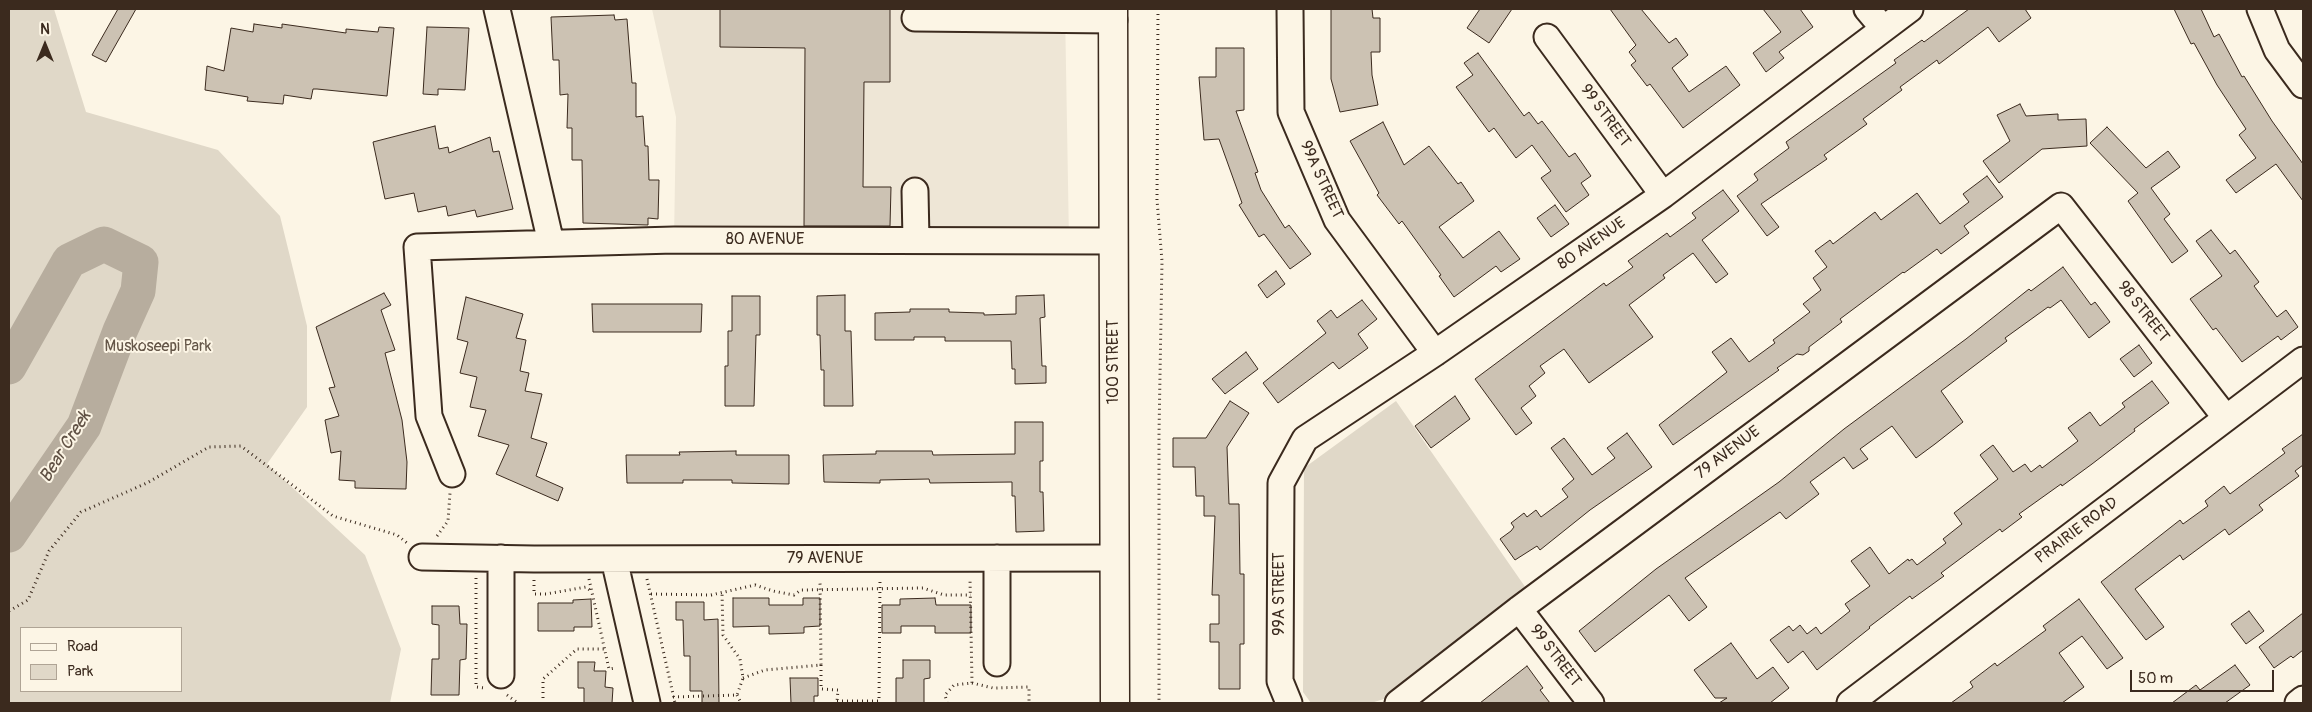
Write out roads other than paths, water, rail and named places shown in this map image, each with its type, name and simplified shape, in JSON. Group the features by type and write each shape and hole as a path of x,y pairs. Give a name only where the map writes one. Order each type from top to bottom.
{"main road":[{"name":"100 STREET","path":"1114,12 1115,703"}],"street":[{"path":"497,9 551,243"},
{"name":"99A STREET","path":"1290,9 1291,112 1337,220 1435,352"},
{"path":"1868,9 1883,28"},
{"name":"80 AVENUE","path":"1281,483 1305,439 1435,352 1663,194 1910,9"},
{"path":"2260,9 2277,50 2303,85"},
{"path":"915,18 1114,12"},
{"name":"99 STREET","path":"1547,37 1663,194"},
{"path":"915,191 916,240"},
{"name":"98 STREET","path":"2061,206 2226,418"},
{"name":"79 AVENUE","path":"1398,703 1519,609 2061,206"},
{"name":"80 AVENUE","path":"452,474 429,416 417,247 674,240 1114,241"},
{"name":"PRAIRIE ROAD","path":"1850,703 2303,360"},
{"name":"99A STREET","path":"1281,483 1280,681 1289,703"},
{"name":"79 AVENUE","path":"422,556 534,559 1115,558"},
{"path":"501,675 502,558"},
{"path":"997,558 997,663"},
{"path":"614,559 647,703"},
{"name":"99 STREET","path":"1519,609 1591,703"},
{"path":"2298,703 2303,699"}],"waterway":[{"name":"Bear Creek","path":"9,367 69,261 104,244 141,262 138,291 120,331 84,426 9,535"}],"park label":[{"name":"Muskoseepi Park","path":"158,347"}]}
